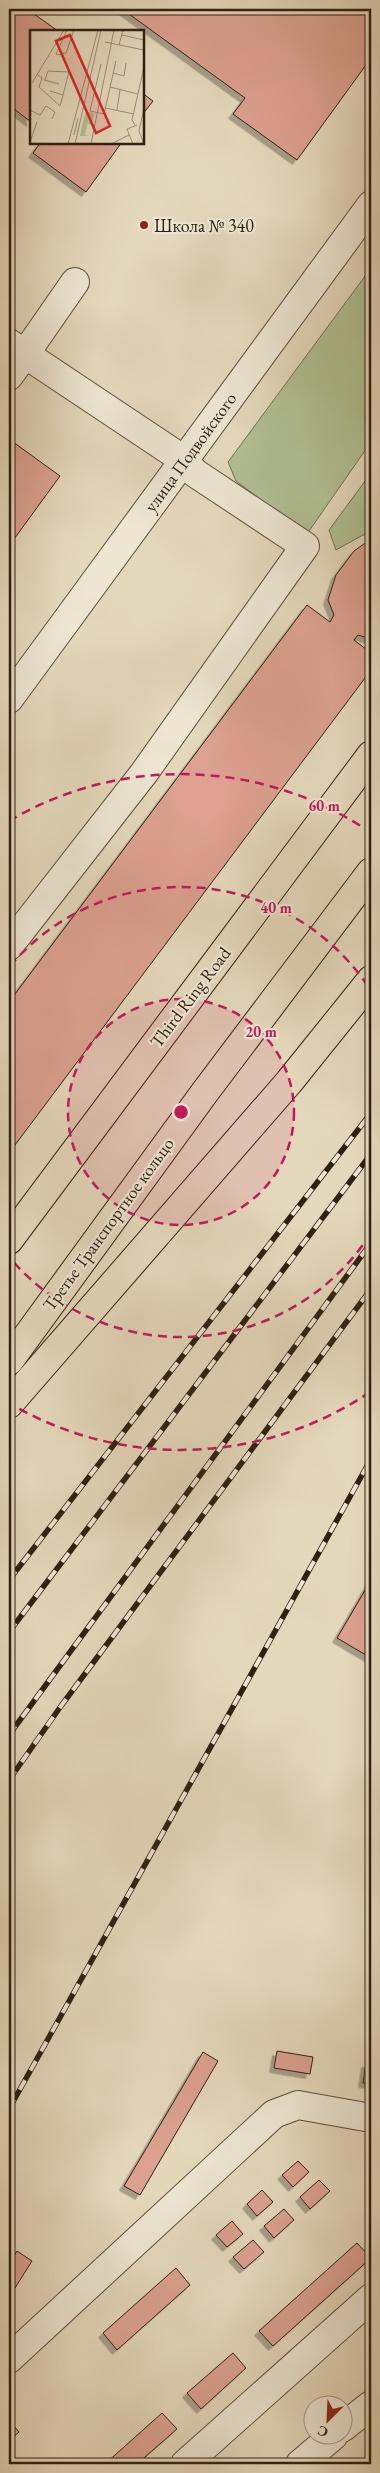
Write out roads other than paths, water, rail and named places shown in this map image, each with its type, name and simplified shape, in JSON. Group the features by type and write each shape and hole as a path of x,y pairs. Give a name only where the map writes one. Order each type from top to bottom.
{"main road":[{"name":"Third Ring Road","path":"9,1240 371,755"},
{"name":"Третье Транспортное кольцо","path":"9,1362 205,1092 371,872"},
{"path":"9,1404 289,1082 371,980"}],"street":[{"name":"улица Подвойского","path":"9,699 371,205"},
{"path":"9,376 17,348 75,282"},
{"path":"9,946 144,773 306,546 194,473 184,460 17,348"},
{"path":"9,2359 274,2114 298,2105 371,2118"},
{"path":"185,2464 371,2298"},
{"path":"352,2420 371,2405"},
{"path":"300,2464 321,2446"}],"railway":[{"path":"9,1580 371,1113"},
{"path":"9,1632 371,1154"},
{"path":"9,1735 371,1243"},
{"path":"9,1780 61,1706 371,1289"},
{"path":"9,2109 371,1459"}],"place":[{"name":"Школа № 340","path":"144,225"}]}
